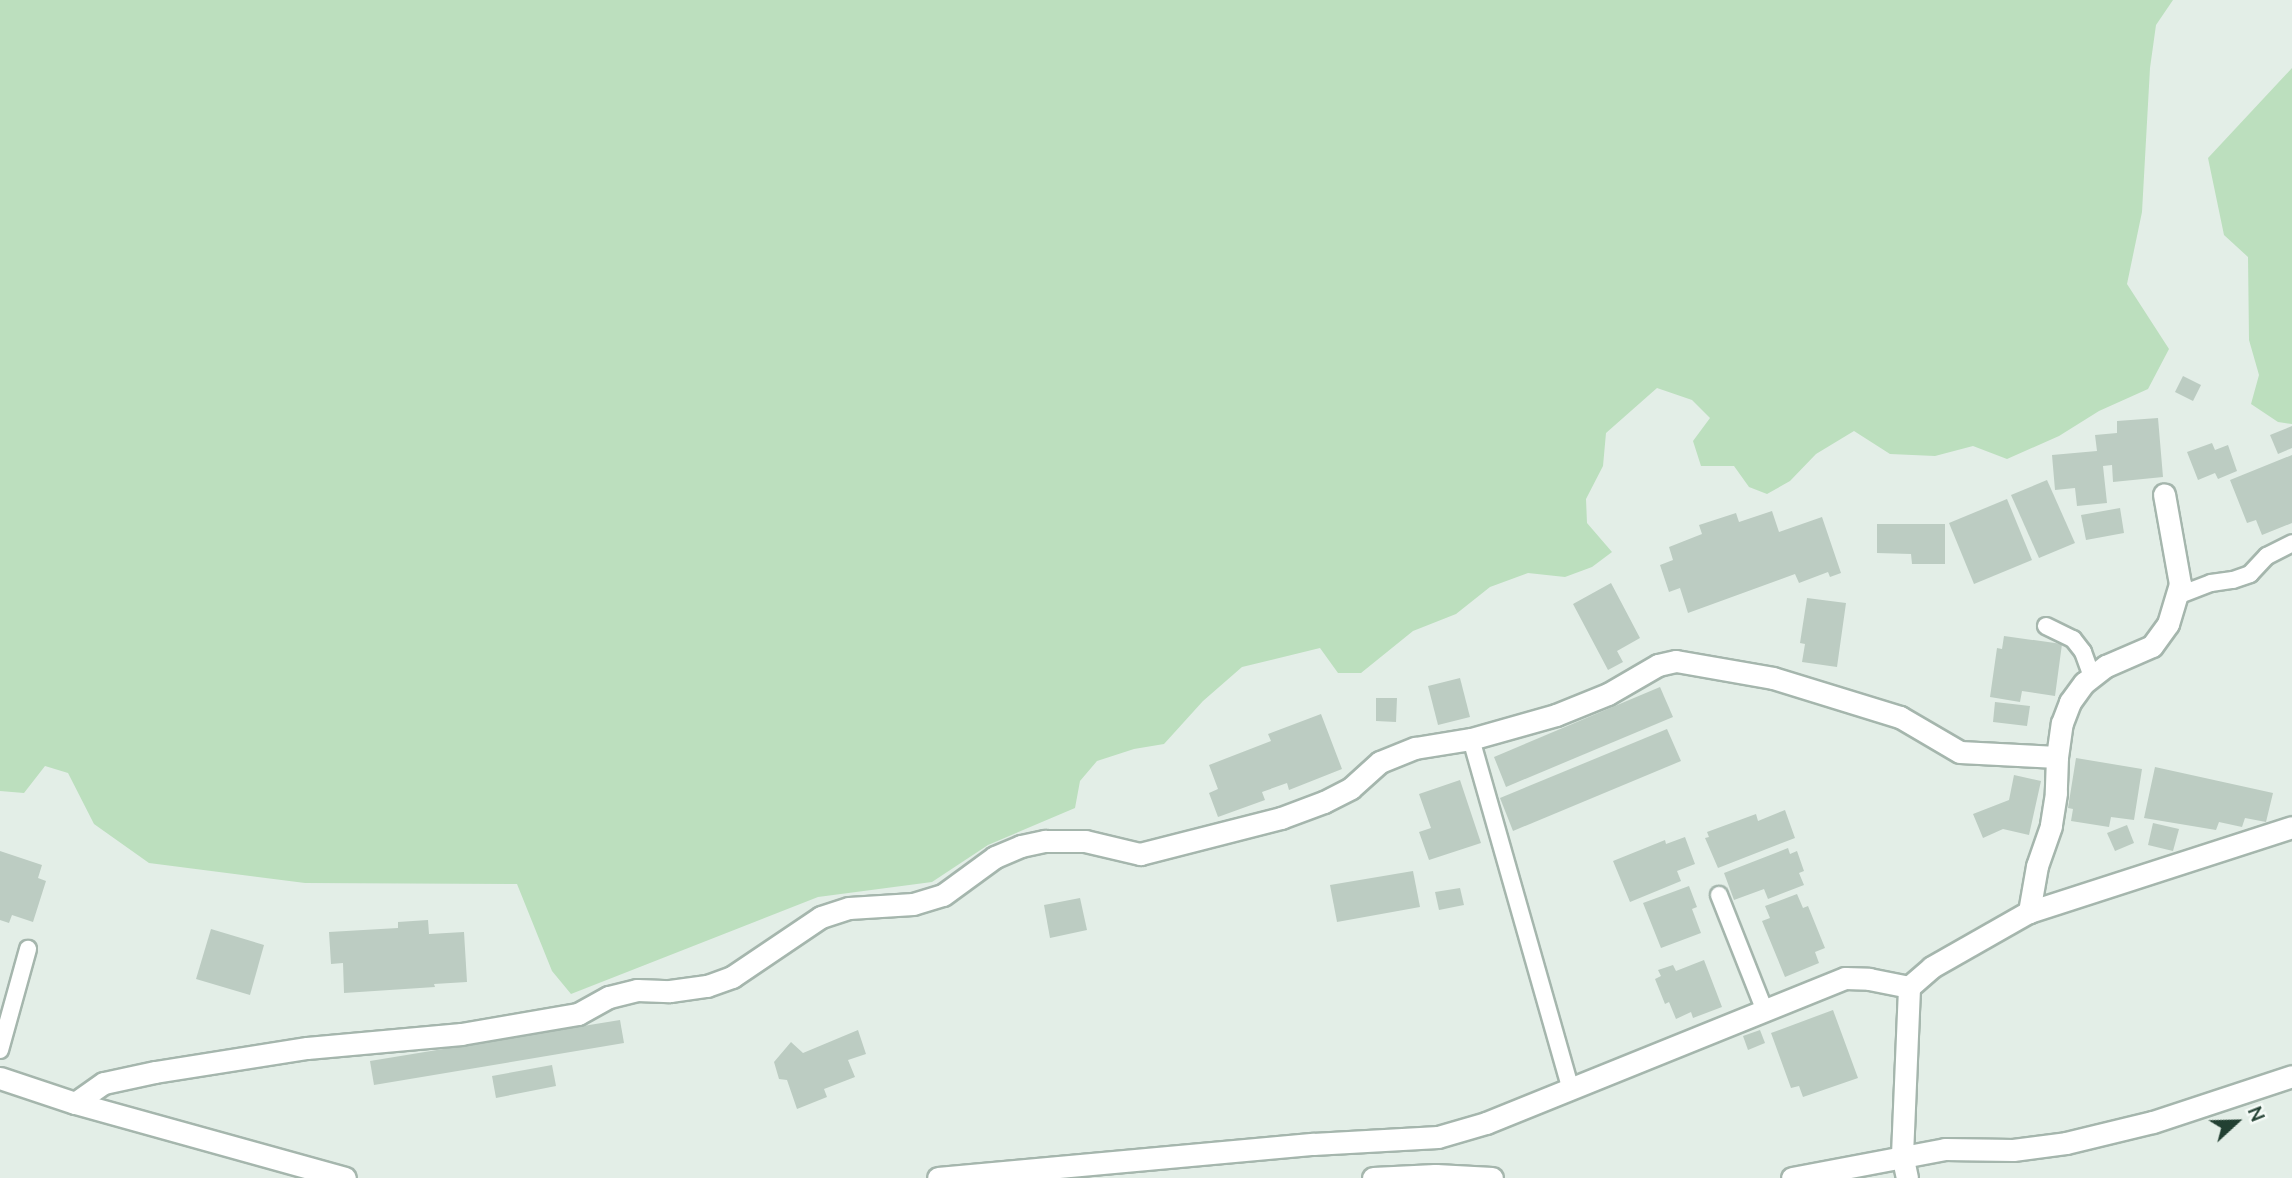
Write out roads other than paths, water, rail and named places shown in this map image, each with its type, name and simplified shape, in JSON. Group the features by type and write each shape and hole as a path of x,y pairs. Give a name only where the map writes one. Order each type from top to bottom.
{"street":[{"path":"2029,912 2037,866 2051,826 2062,723 2070,702 2092,677 2106,666 2152,646 2168,624 2180,584 2164,494"},
{"path":"75,1103 104,1083 155,1072 307,1048 461,1034 578,1014 609,997 637,990 670,991 707,986 732,977 821,917 849,908 913,904 943,895 995,858 1021,846 1045,841 1085,841 1140,854 1281,818 1324,802 1351,788 1380,762 1415,748 1471,739 1580,708 1658,665 1676,661 1773,678 1900,717 1961,752 2057,757"},
{"path":"1907,1178 1902,1155 1909,987 1932,967 2029,912 2292,827"},
{"path":"938,1178 1313,1144 1438,1137 1486,1123 1845,978 1869,979 1909,987"},
{"path":"1792,1178 1902,1155 1945,1149 2012,1150 2066,1143 2152,1122 2292,1076"},
{"path":"0,1078 75,1103 345,1178"},
{"path":"1373,1178 1435,1175 1492,1178"}],"lane":[{"path":"2177,596 2211,583 2233,580 2249,574 2267,556 2292,543"},
{"path":"2046,626 2073,639 2083,652 2092,677"},
{"path":"1471,739 1571,1088"},
{"path":"1719,895 1765,1011"},
{"path":"0,1050 28,948"}]}
